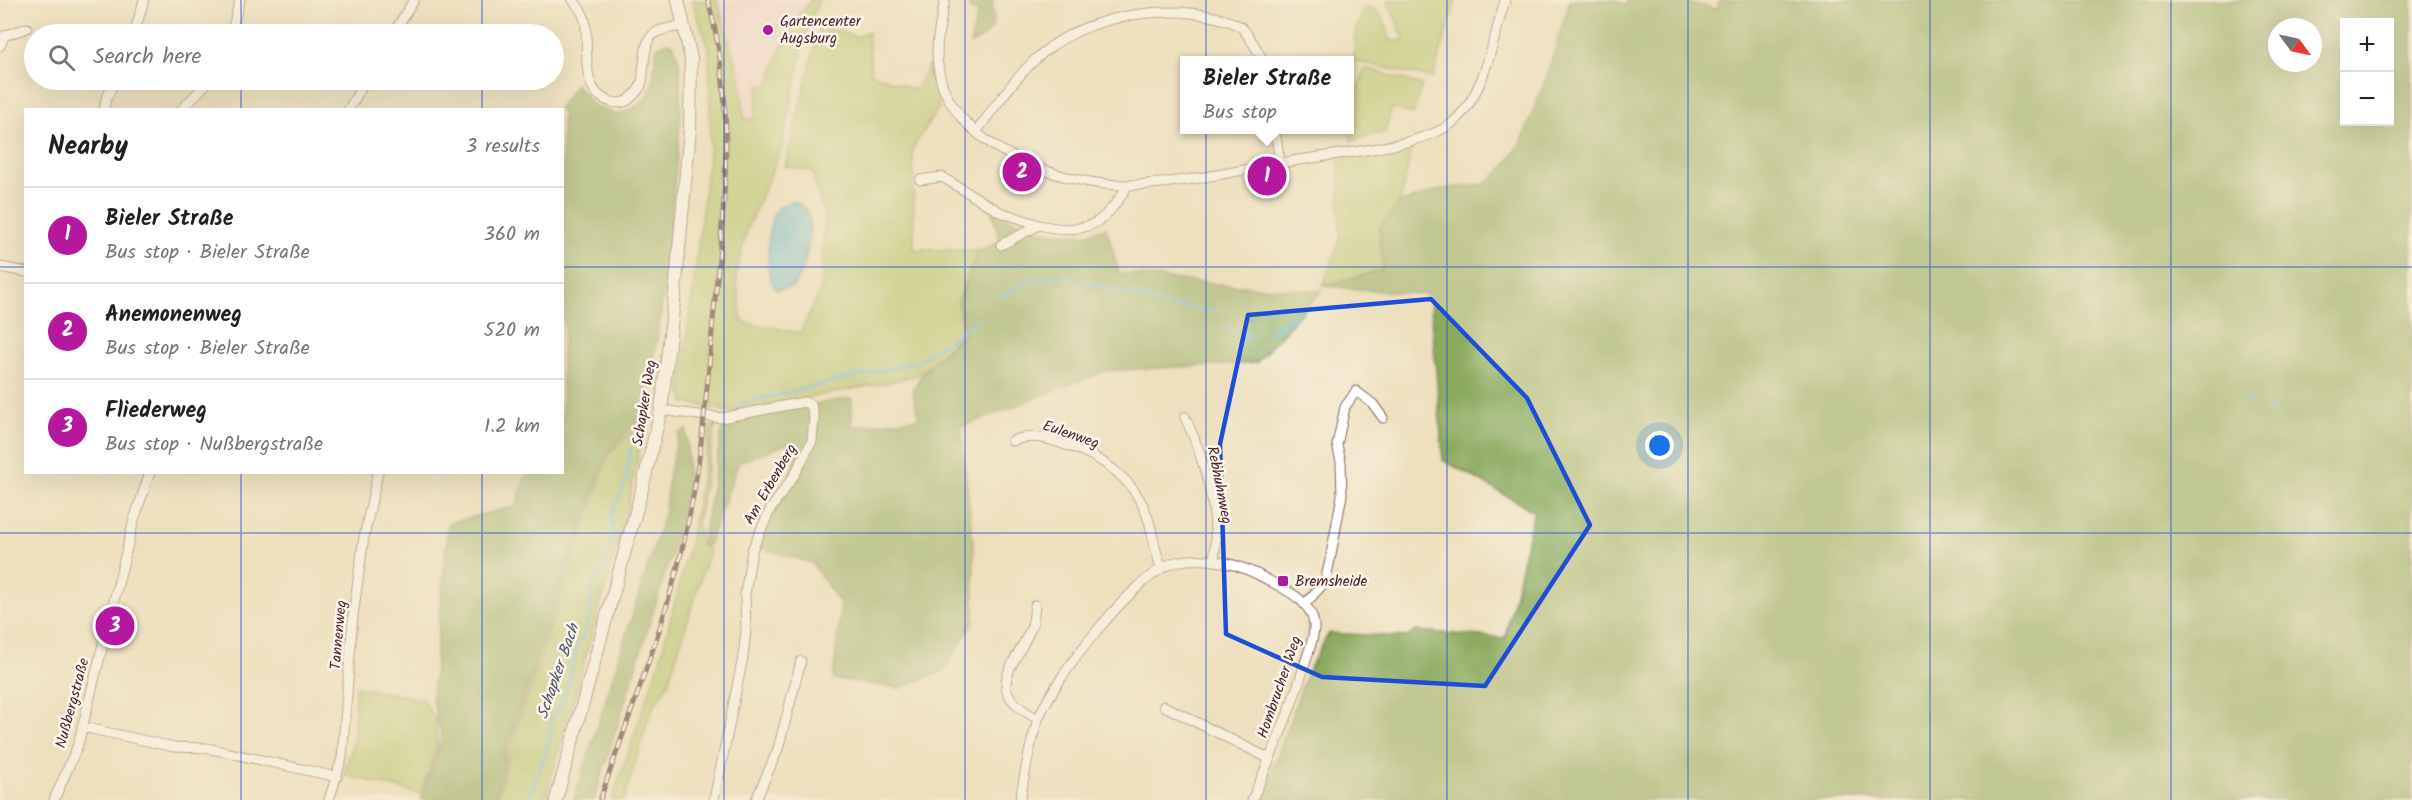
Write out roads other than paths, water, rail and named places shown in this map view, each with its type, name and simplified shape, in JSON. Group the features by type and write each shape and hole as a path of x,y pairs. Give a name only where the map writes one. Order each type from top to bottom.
{"street":[{"path":"137,24 144,0"},
{"path":"234,24 240,0"},
{"path":"399,24 414,0"},
{"path":"573,0 582,11 585,20 587,68 593,88 606,100 620,104 630,100 641,86 645,46 652,34 665,28 684,26"},
{"name":"Schapker Weg","path":"556,800 641,493 661,410 675,293 690,129 691,59 678,0"},
{"path":"945,0 937,36 939,73 951,101 976,132 1011,155 1044,170 1078,179 1128,185 1180,180 1407,142 1444,129 1472,101 1482,77 1505,0"},
{"path":"976,132 1007,90 1043,52 1096,17 1149,3"},
{"path":"1191,3 1204,5 1223,14 1239,26 1253,42 1261,56"},
{"path":"0,46 4,36 24,29"},
{"path":"105,108 110,90"},
{"path":"183,108 200,90"},
{"path":"349,108 360,90"},
{"path":"1276,134 1280,163"},
{"path":"920,180 942,177 1000,212 1039,225 1078,228 1097,223 1117,203 1128,185"},
{"path":"1001,245 1039,225"},
{"path":"0,267 24,272"},
{"path":"1020,800 1038,719 1059,682 1107,619 1161,567 1192,560 1214,561 1255,573 1305,604 1325,582 1332,555 1342,495 1341,462 1337,445 1345,407 1356,391 1373,404 1383,418"},
{"name":"Am Erbenberg","path":"661,410 721,418 804,402 811,405 814,418 812,441 795,474 765,520 752,550 745,594 746,630 743,657 714,800"},
{"name":"Rebhuhnweg","path":"1185,417 1199,448 1210,498 1214,529 1214,561"},
{"name":"Eulenweg","path":"1012,441 1028,435 1055,441 1098,458 1113,469 1126,481 1140,501 1147,516 1161,567"},
{"name":"Nußbergstraße","path":"54,800 69,768 82,727 134,520 149,474"},
{"name":"Tannenweg","path":"329,800 337,777 345,738 357,587 364,537 378,474"},
{"name":"Hombrucher Weg","path":"1252,800 1299,684 1315,628 1313,616 1305,604"},
{"path":"1035,605 1032,626 1008,668 1005,681 1008,694 1019,709 1038,719"},
{"path":"756,800 778,749 801,661"},
{"name":"Hombrucher Weg","path":"1164,705 1270,759"},
{"path":"82,727 174,747 207,748 337,777"}],"water":[{"path":"795,201 804,208 810,222 807,252 801,272 793,287 777,290 771,281 769,272 770,225 777,210"}],"waterway":[{"path":"998,297 1035,280 1068,277 1168,305 1215,312"},
{"path":"1268,334 1296,314"},
{"path":"739,404 917,362 980,319"},
{"path":"1222,327 1250,336"},
{"path":"2241,397 2252,403"},
{"path":"2265,408 2278,414"},
{"name":"Schapker Bach","path":"529,800 550,739 551,721 567,691 578,643 592,610 590,591 606,564 613,532 611,515 626,482 631,448"}],"railway":[{"path":"600,800 668,600 686,532 697,472 723,215 726,144 722,73 717,37 708,0"}],"place":[{"name":"Gartencenter Augsburg","path":"768,30"},
{"name":"Anemonenweg","path":"1022,172"},
{"name":"Bieler Straße","path":"1267,176"},
{"name":"Bremsheide","path":"1283,581"},
{"name":"Fliederweg","path":"115,626"}]}
